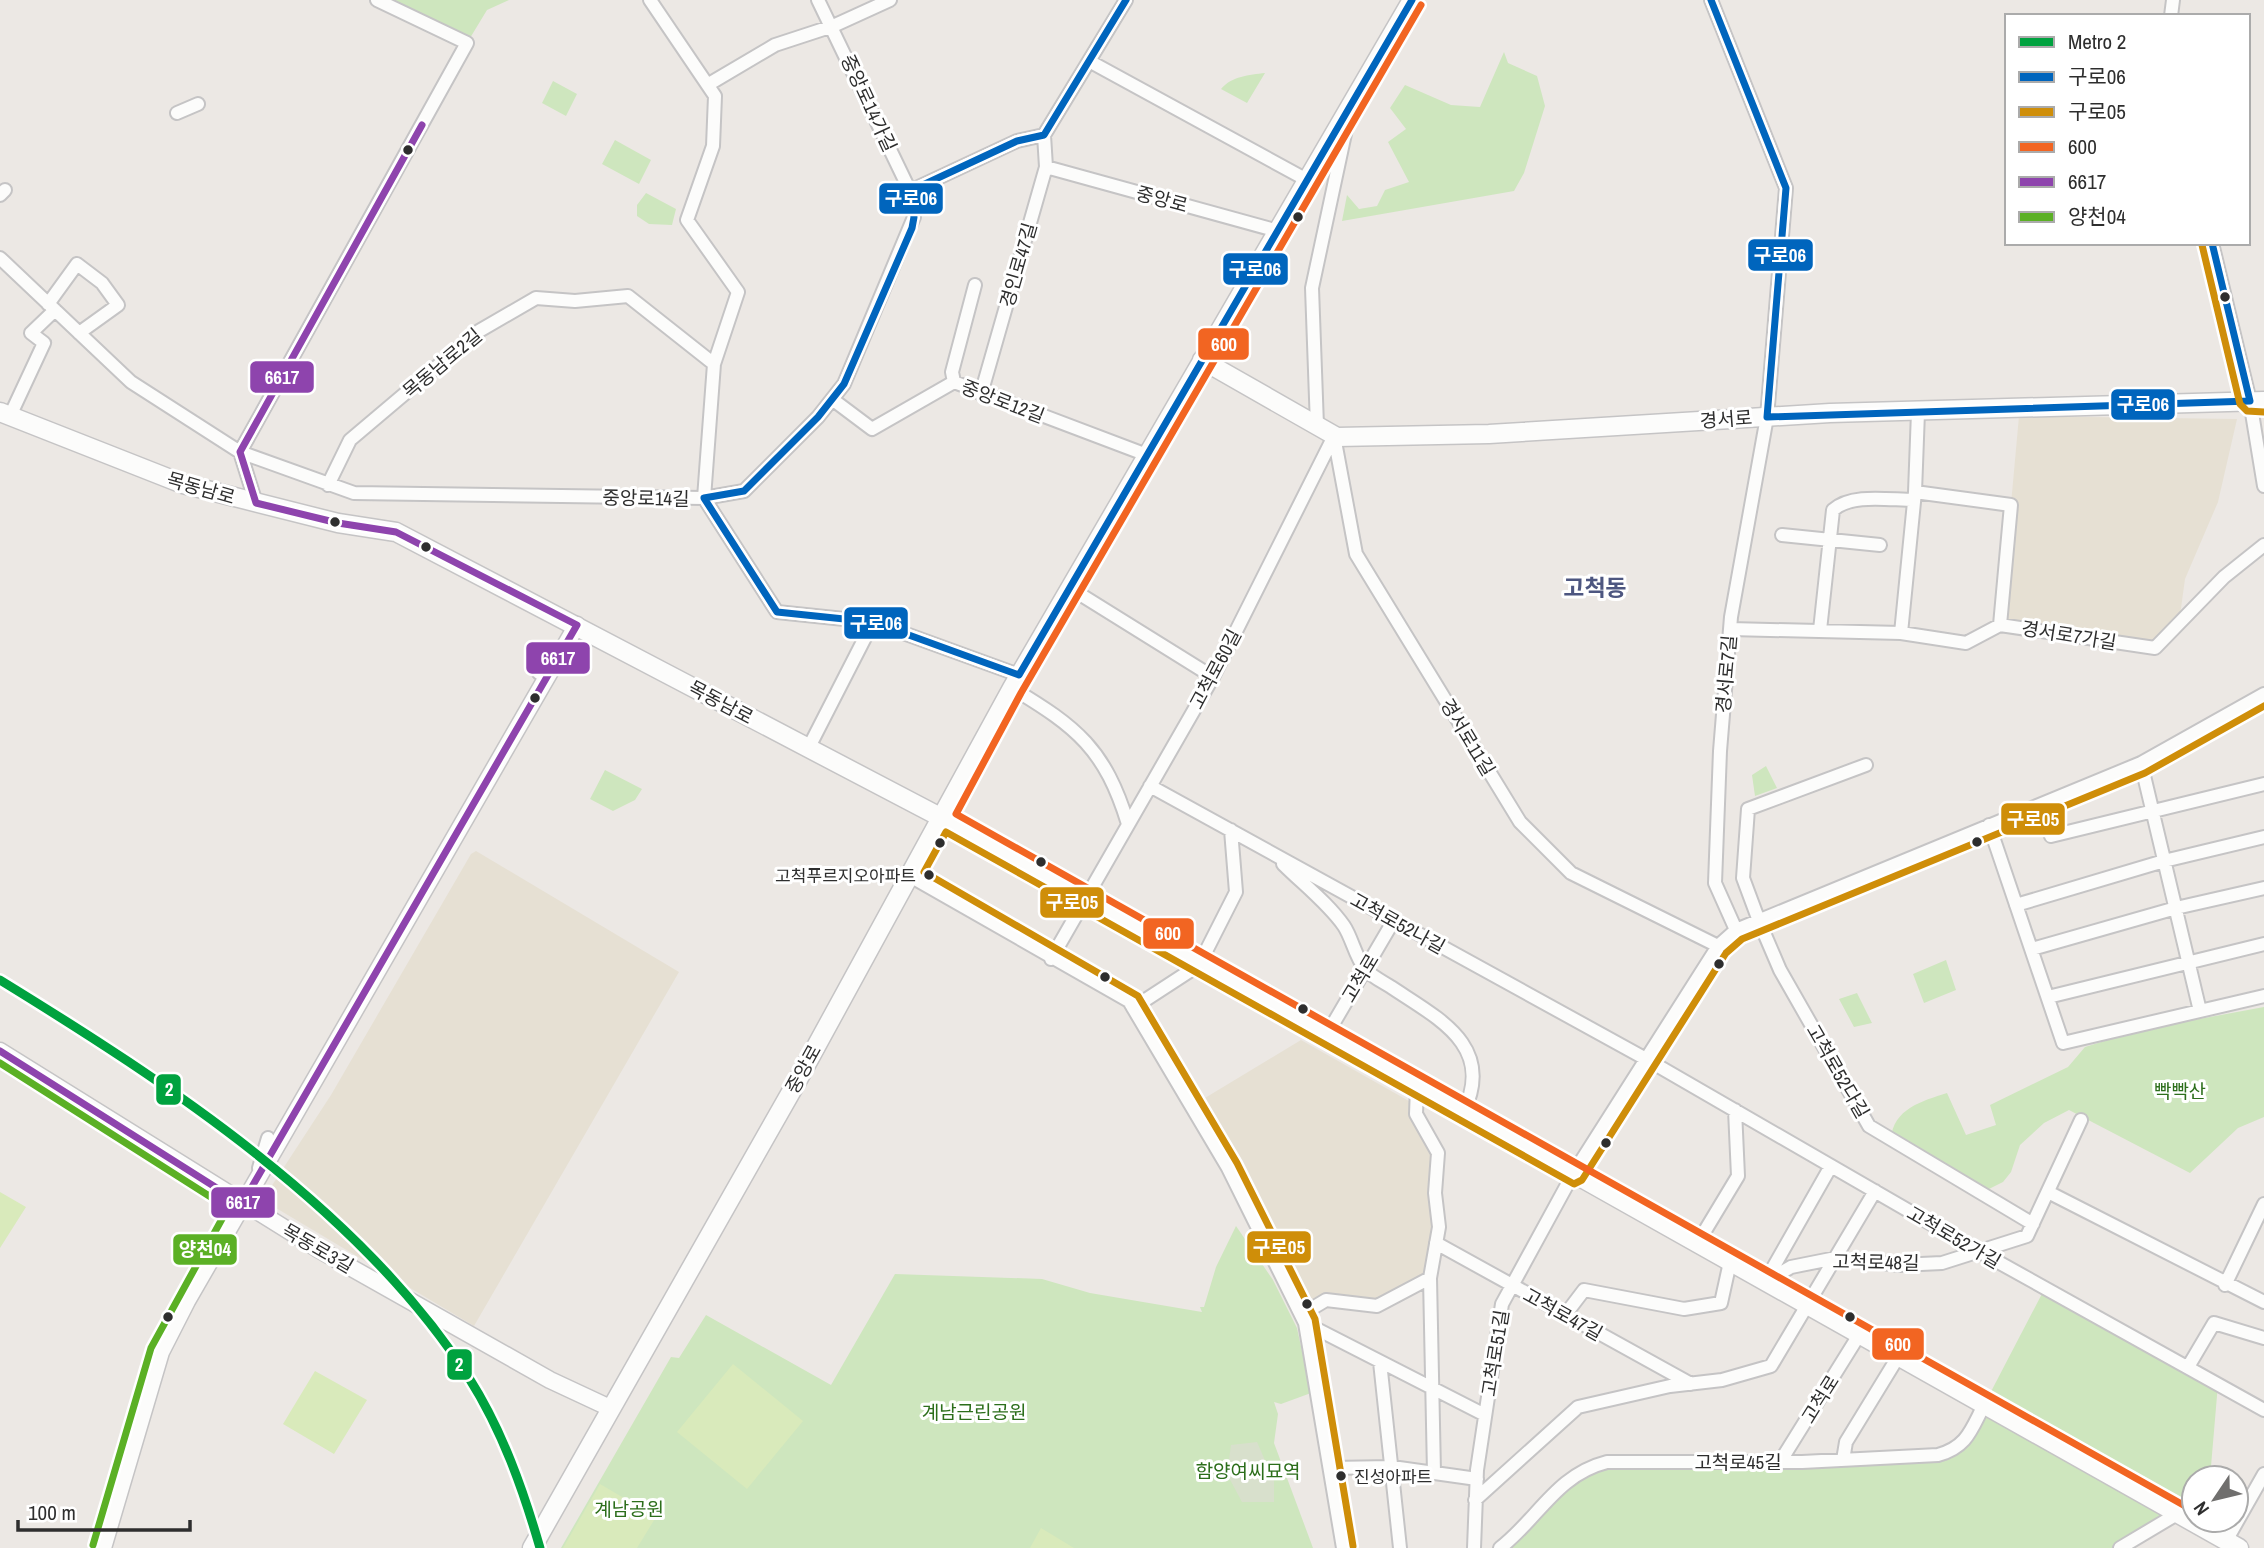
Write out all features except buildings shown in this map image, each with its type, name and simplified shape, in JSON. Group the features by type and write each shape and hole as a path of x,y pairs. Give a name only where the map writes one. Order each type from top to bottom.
{"main road":[{"name":"중앙로","path":"533,1548 910,876 1015,682 1412,0"},
{"name":"경서로","path":"1202,360 1335,436 1489,435 1767,417 2257,401"},
{"name":"목동남로","path":"5,414 183,484 338,523 396,532 942,818"},
{"path":"942,818 2232,1545"}],"street":[{"path":"256,503 240,452 467,43 377,0"},
{"path":"650,0 715,96 713,146 687,220 738,292 714,364 704,498"},
{"name":"중앙로14가길","path":"704,498 744,491 818,418 844,384 912,228 914,217 910,191 833,26 818,0"},
{"path":"709,84 775,45 833,26 865,5 890,0"},
{"path":"910,191 1017,141 1044,135 1126,0"},
{"name":"경서로7길","path":"1711,0 1786,188 1767,417 1730,629 1720,751 1715,883 1736,930"},
{"path":"1089,61 1307,180"},
{"path":"177,113 198,104"},
{"path":"1317,426 1312,288 1352,104"},
{"name":"경인로47길","path":"981,394 1046,167 1044,135"},
{"name":"중앙로","path":"1046,167 1278,231"},
{"path":"2213,245 2257,401 2264,486"},
{"path":"0,258 131,382 240,452 328,485"},
{"path":"52,307 77,264 102,283 118,305 79,333"},
{"path":"954,382 951,373 975,285"},
{"name":"목동남로2길","path":"328,485 351,440 479,331 536,298 575,301 628,296 714,364"},
{"name":"목동남로","path":"5,414 44,343 31,333 52,307"},
{"name":"중앙로12길","path":"832,399 872,429 954,382 1147,455"},
{"path":"1901,633 1914,496 1918,411"},
{"name":"고척로60길","path":"1084,900 1213,677 1335,436"},
{"name":"경서로11길","path":"1335,436 1356,554 1520,822 1571,873 1718,946"},
{"name":"중앙로14길","path":"328,485 354,493 704,498 777,612 873,622 1015,682 1060,717 1106,766 1128,824"},
{"path":"1820,630 1833,510 1840,503 1854,500 1914,496 2011,505 2000,625"},
{"path":"1782,535 1880,545"},
{"name":"경서로7가길","path":"1730,629 1901,633 1966,643 2000,625 2155,648 2224,577 2264,545"},
{"path":"1070,587 1213,677"},
{"path":"808,749 873,622"},
{"path":"103,1548 161,1352 254,1182 577,625"},
{"path":"539,673 567,643"},
{"name":"고척로51길","path":"1474,1548 1476,1479 1502,1304 1573,1174 1718,946 1736,930 1759,920 2141,763 2264,694"},
{"path":"2141,763 2200,1011"},
{"name":"고척로52다길","path":"1866,765 1748,809 1743,878 1780,970 1869,1126 2033,1224"},
{"path":"2039,806 2051,836 2264,784"},
{"name":"고척로52나길","path":"1150,786 1646,1059"},
{"path":"1989,825 2063,1043 2264,996"},
{"path":"1133,1008 1199,965 1236,892 1231,830"},
{"path":"2016,905 2164,861 2264,837"},
{"path":"1273,853 1343,925 1365,970 1447,1025 1461,1039 1470,1055 1473,1072 1473,1093 1463,1113"},
{"path":"910,876 1051,959 1129,1000 1228,1168 1303,1319 1343,1548"},
{"path":"2032,949 2176,908 2264,888"},
{"path":"1051,959 1084,900"},
{"name":"고척로","path":"1326,1036 1394,920"},
{"path":"2048,997 2188,960 2264,944"},
{"name":"목동로3길","path":"0,1051 242,1204 550,1380 610,1408"},
{"name":"고척로52가길","path":"1646,1059 1981,1252 2264,1410"},
{"path":"1417,1087 1416,1114 1438,1153 1436,1243 1430,1278 1430,1387 1434,1473"},
{"path":"1698,1244 1738,1176 1735,1110"},
{"name":"고척로48길","path":"1765,1282 1791,1267 1836,1258 1900,1265 1942,1263 2027,1236 2081,1120"},
{"path":"254,1182 268,1138"},
{"path":"1765,1282 1831,1166"},
{"path":"1475,1500 1578,1407 1722,1380 1771,1366 1875,1191"},
{"path":"2048,1192 2225,1285 2264,1302"},
{"path":"2225,1285 2264,1203"},
{"name":"고척로47길","path":"1436,1243 1691,1384"},
{"path":"1565,1315 1584,1290 1684,1309 1721,1303 1730,1262"},
{"path":"1303,1319 1326,1300 1377,1306 1430,1278"},
{"path":"1303,1319 1380,1362 1485,1415"},
{"path":"2188,1367 2214,1323 2264,1338"},
{"name":"고척로","path":"1780,1462 1859,1335"},
{"path":"1843,1460 1846,1442 1898,1357"},
{"path":"1380,1362 1400,1548"},
{"name":"고척로45길","path":"1500,1548 1543,1501 1586,1467 1607,1462 1780,1462 1938,1455 1956,1450 1966,1438 1984,1405"},
{"path":"1329,1468 1392,1467 1476,1479"},
{"path":"2232,1545 2264,1474"},
{"path":"2120,1548 2178,1514"}],"shaded area":[{"path":"2019,416 2237,419 2218,502 2185,579 2179,623 2155,648 2000,625"},
{"path":"476,851 679,972 474,1326 276,1208 269,1190 331,1095 471,854"},
{"path":"1301,1040 1416,1105 1438,1153 1430,1278 1377,1306 1326,1300 1301,1315 1190,1107"}],"green space":[{"path":"377,0 509,0 487,10 467,43"},
{"path":"1504,52 1508,63 1537,76 1545,106 1524,173 1514,191 1342,221 1347,195 1359,209 1377,206 1385,190 1409,182 1388,142 1406,129 1390,108 1405,85 1451,105 1480,107"},
{"path":"1265,73 1247,103 1221,89 1236,79"},
{"path":"553,81 577,94 566,116 542,103"},
{"path":"615,140 651,160 639,184 602,164"},
{"path":"646,193 676,209 672,225 649,224 637,216 637,205"},
{"path":"1766,766 1777,788 1755,796 1752,775"},
{"path":"605,770 642,789 635,800 613,811 590,799"},
{"path":"1946,960 1956,990 1924,1003 1913,974"},
{"path":"1857,993 1872,1023 1854,1027 1839,999"},
{"name":"빡빡산","path":"2264,1007 2264,1117 2238,1128 2190,1173 2069,1110 2044,1123 2020,1145 2011,1172 2003,1182 1981,1193 1891,1139 1897,1120 1903,1113 1928,1099 1947,1093 1966,1135 1996,1125 1990,1105 2068,1067 2085,1047 2140,1030"},
{"path":"0,1192 26,1207 0,1248"},
{"name":"계남근린공원","path":"1236,1226 1273,1280 1297,1328 1311,1393 1281,1404 1274,1402 1278,1414 1274,1443 1313,1548 561,1548 671,1357 679,1358 706,1315 831,1385 895,1274 1042,1279 1090,1293 1202,1312 1200,1307 1204,1307 1216,1267"},
{"path":"2045,1288 2218,1384 2211,1464 2180,1464 2180,1511 2120,1548 1500,1548 1586,1467 1802,1462 1956,1450 1984,1405"},
{"path":"733,1364 803,1421 747,1489 677,1432"},
{"path":"315,1371 367,1400 334,1454 283,1424"},
{"name":"함양여씨묘역","path":"1257,1442 1274,1481 1274,1502 1242,1502 1227,1474 1231,1445"},
{"name":"계남공원","path":"600,1484 656,1517 637,1548 563,1548"},
{"path":"1041,1528 1074,1548 1030,1548"}],"metro line":[{"name":"2","path":"0,980 193,1106 257,1154 317,1205 374,1259 425,1317 481,1398 510,1460 540,1548"}],"transit line":[{"name":"구로06","path":"1126,0 1044,135 1017,141 910,191 914,217 912,228 844,384 818,417 744,491 704,498 777,612 873,622 1019,675 1412,0"},
{"name":"구로06","path":"1711,0 1786,188 1767,417 2250,401 2212,245"},
{"name":"600","path":"1421,5 1021,693 956,814 2180,1503"},
{"name":"6617","path":"0,1051 242,1204 577,625 396,532 338,523 256,503 240,452 422,125"},
{"name":"구로05","path":"2202,245 2240,404 2247,411 2264,412"},
{"name":"구로05","path":"1353,1546 1315,1319 1237,1163 1138,996 924,872 946,832 1574,1184 1582,1180 1726,953 1742,939 2145,773 2264,706"},
{"name":"양천04","path":"0,1063 228,1208 151,1348 93,1545"}],"place":[{"name":"고척푸르지오아파트","path":"929,875"},
{"name":"진성아파트","path":"1341,1476"}],"district":[{"name":"고척동","path":"1595,588"}]}
